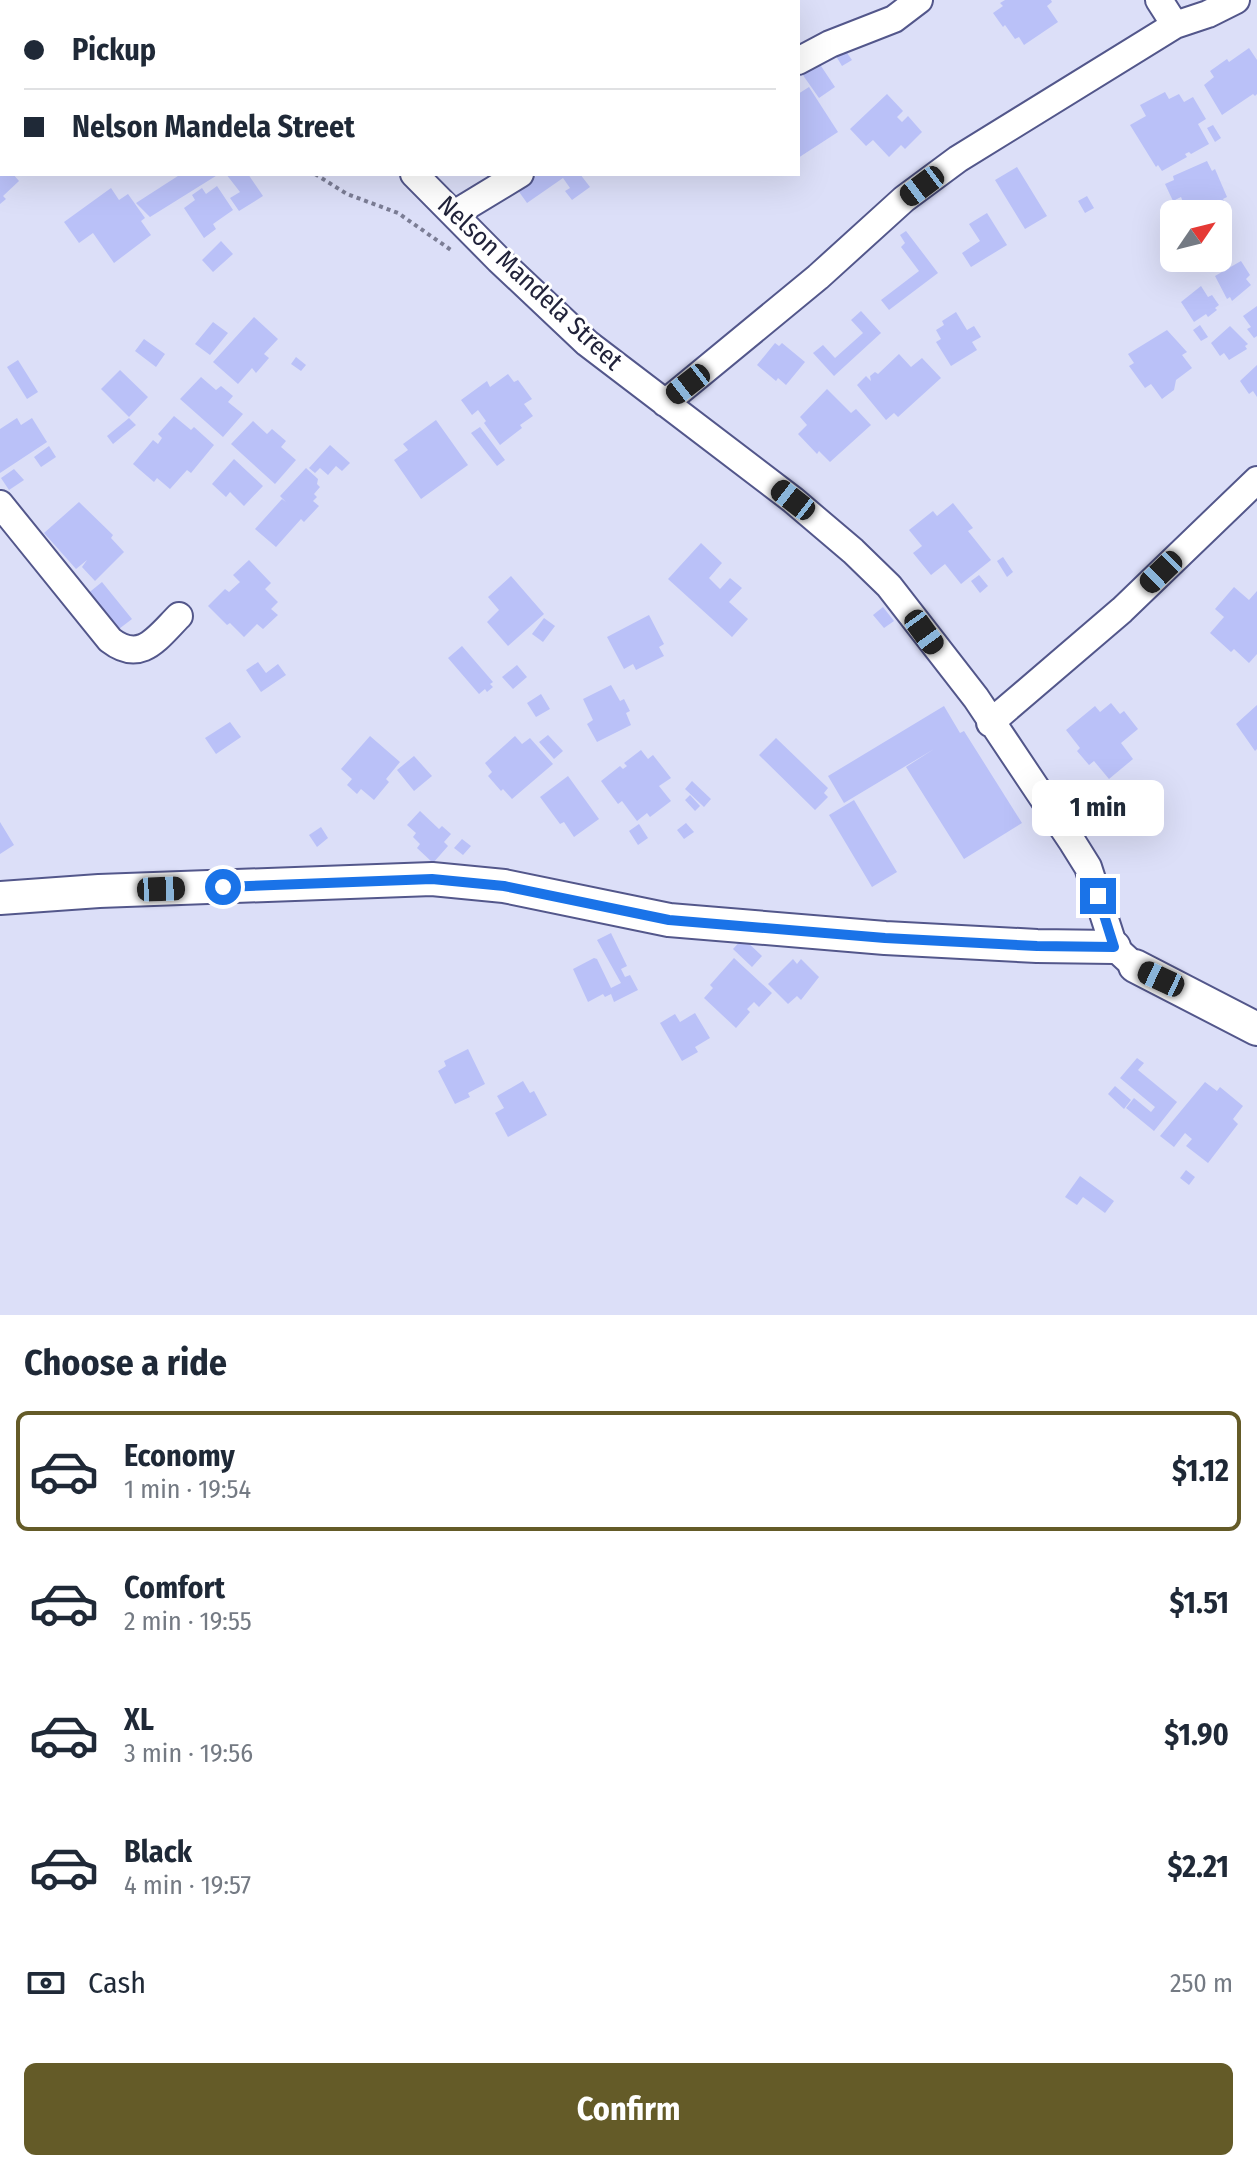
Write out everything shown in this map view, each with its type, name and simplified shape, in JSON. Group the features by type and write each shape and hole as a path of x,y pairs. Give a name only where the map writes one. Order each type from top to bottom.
{"street":[{"path":"800,60 830,44 894,19 919,0"},
{"path":"1159,0 1175,25"},
{"path":"665,403 936,175 1175,25 1236,0"},
{"name":"Nelson Mandela Street","path":"416,176 587,343 793,500 889,586 976,698 1088,867 1124,956"},
{"path":"454,214 517,176"},
{"path":"990,723 1122,610 1257,480"},
{"path":"0,504 110,640 123,650 139,651 179,616"},
{"path":"0,898 99,891 432,879 504,886 669,920 885,938 1037,946 1124,956 1257,1029"}],"building":[{"path":"1005,0 1051,0 1047,6 1058,22 1024,45 1005,25 1003,27 993,13 1003,6 1000,3"},
{"path":"1249,48 1257,60 1257,94 1222,115 1204,85 1214,77 1210,71"},
{"path":"845,50 852,60 842,66 836,56"},
{"path":"817,60 835,87 819,98 800,71"},
{"path":"809,87 838,132 800,157 800,93"},
{"path":"1165,92 1169,99 1179,94 1184,102 1193,97 1206,119 1198,124 1209,144 1185,154 1187,157 1162,171 1158,165 1156,167 1130,125 1146,116 1140,105"},
{"path":"887,94 903,111 897,117 902,122 908,116 922,132 905,149 901,145 889,157 873,140 866,146 850,129"},
{"path":"1213,125 1221,138 1215,142 1207,128"},
{"path":"1207,161 1212,171 1215,169 1227,197 1224,200 1182,200 1181,197 1173,200 1165,184 1174,180 1173,176"},
{"path":"1017,167 1047,216 1025,229 995,180"},
{"path":"0,176 15,176 19,181 3,196 6,199 0,204"},
{"path":"178,176 216,176 150,217 136,203"},
{"path":"228,176 249,176 263,196 239,211 230,198 240,192"},
{"path":"536,176 582,176 590,187 572,200 565,191 570,188 563,178 527,203 517,189"},
{"path":"217,186 233,210 213,224 216,229 204,238 184,208 195,200 192,195 202,188 206,194"},
{"path":"111,188 119,200 128,194 145,218 141,221 151,235 114,263 93,233 79,243 64,222"},
{"path":"1087,196 1094,208 1085,213 1078,201"},
{"path":"987,213 1007,245 971,267 962,253 980,241 969,224"},
{"path":"906,231 938,273 889,310 881,300 919,271 901,247 905,243 900,235"},
{"path":"221,241 233,254 213,272 202,260"},
{"path":"1241,261 1250,275 1246,279 1251,285 1232,301 1230,297 1227,299 1215,276 1232,272 1232,266"},
{"path":"1201,286 1208,297 1212,295 1219,305 1208,317 1206,314 1194,322 1181,302"},
{"path":"1257,306 1257,336 1254,338 1243,316"},
{"path":"861,311 881,333 834,376 813,353 823,345 835,358 863,333 851,320"},
{"path":"956,312 967,330 974,326 981,337 972,342 977,350 951,366 936,342 941,339 936,330 944,325 942,321"},
{"path":"254,317 278,339 264,354 269,358 256,373 252,368 238,384 213,362"},
{"path":"213,322 228,333 210,355 195,344"},
{"path":"1200,325 1208,337 1201,341 1193,330"},
{"path":"1230,326 1248,344 1245,346 1247,349 1229,360 1224,353 1220,356 1211,343"},
{"path":"1167,330 1187,352 1182,355 1192,368 1176,380 1174,390 1162,399 1151,384 1145,388 1129,366 1134,363 1128,354"},
{"path":"144,339 165,354 156,367 135,351"},
{"path":"775,343 779,346 782,343 805,362 786,385 757,365"},
{"path":"899,354 911,367 922,358 941,378 898,417 894,413 886,420 857,385 866,376 871,381 870,376 875,372 878,374"},
{"path":"296,357 306,365 301,371 291,364"},
{"path":"18,360 38,392 27,399 7,367"},
{"path":"1257,365 1257,397 1253,391 1249,394 1240,381"},
{"path":"120,370 148,397 129,417 101,389"},
{"path":"508,374 514,382 518,380 532,399 524,404 533,416 500,445 478,410 472,415 461,400 487,381 490,387"},
{"path":"201,377 216,390 221,386 233,396 228,402 243,414 223,437 180,399"},
{"path":"827,389 851,413 856,409 871,425 830,462 819,451 817,454 798,434 807,425 800,417"},
{"path":"174,416 191,430 194,427 214,445 191,473 187,470 170,489 157,478 154,482 133,464 153,440 158,444 162,438 158,434"},
{"path":"17,418 21,425 32,418 47,442 0,473 0,429"},
{"path":"129,418 136,425 113,444 107,436"},
{"path":"436,420 468,465 421,499 394,460 408,450 403,444"},
{"path":"253,421 267,434 272,429 286,441 281,447 296,460 275,484 231,444"},
{"path":"480,427 505,460 497,466 471,433"},
{"path":"330,445 350,463 342,471 336,466 328,475 320,468 315,473 309,468"},
{"path":"49,446 56,457 41,467 34,457"},
{"path":"234,459 263,486 244,506 230,492 226,497 212,484"},
{"path":"306,468 318,479 320,487 313,501 319,506 304,522 301,519 276,547 255,529 282,499 286,502 280,496"},
{"path":"14,469 24,480 9,490 1,478"},
{"path":"79,502 113,535 111,538 124,552 95,581 82,567 87,560 76,569 44,533"},
{"path":"953,503 973,528 968,531 991,560 961,584 945,564 931,575 913,553 922,546 909,530 933,511 937,516"},
{"path":"701,543 722,563 709,578 720,589 730,578 742,588 729,602 748,619 732,637 668,579"},
{"path":"1003,557 1013,572 1007,577 997,561"},
{"path":"249,560 271,583 265,589 278,602 271,609 278,615 263,629 257,624 244,637 208,606 225,589 229,592 240,582 233,575"},
{"path":"979,575 988,586 980,593 971,581"},
{"path":"511,576 544,614 508,646 487,622 499,610 488,597"},
{"path":"102,582 132,619 115,632 86,595"},
{"path":"1234,587 1249,600 1257,591 1257,654 1249,663 1210,633 1224,617 1215,609"},
{"path":"883,607 894,621 884,628 873,615"},
{"path":"649,615 664,644 659,647 664,656 636,670 633,664 624,669 607,637"},
{"path":"544,618 555,626 543,642 532,634"},
{"path":"462,646 493,682 490,684 493,687 487,692 485,689 479,694 448,658"},
{"path":"258,662 266,673 278,664 286,675 261,692 246,670"},
{"path":"517,665 527,677 513,689 502,677"},
{"path":"611,685 630,711 626,713 631,725 597,742 587,724 593,720 583,699"},
{"path":"541,694 550,709 536,717 527,703"},
{"path":"1111,703 1120,714 1124,711 1138,729 1121,743 1133,759 1109,779 1094,761 1089,765 1066,730 1095,706 1100,712"},
{"path":"1257,705 1257,749 1255,751 1236,724"},
{"path":"944,706 960,733 964,731 1022,823 964,859 906,767 934,749 844,803 828,776"},
{"path":"230,722 241,737 216,754 205,738"},
{"path":"548,735 563,751 554,759 539,742"},
{"path":"370,736 400,762 374,800 361,789 357,794 347,785 352,779 341,769"},
{"path":"515,736 522,744 530,738 553,764 512,799 488,776 492,772 485,763"},
{"path":"776,738 828,788 824,793 828,797 815,810 759,755"},
{"path":"641,750 648,759 653,755 671,778 659,786 671,801 650,817 647,813 637,821 622,801 618,804 601,781 620,766 623,769 627,766 624,763"},
{"path":"414,756 432,776 414,791 397,770"},
{"path":"568,776 599,819 574,837 540,797"},
{"path":"692,781 711,799 704,807 685,789"},
{"path":"690,795 700,806 695,811 685,800"},
{"path":"854,800 897,872 872,887 829,815"},
{"path":"420,811 439,829 442,826 451,834 444,842 448,846 433,863 417,848 420,844 413,837 416,833 407,825"},
{"path":"0,822 14,845 0,854"},
{"path":"686,823 694,832 684,839 677,830"},
{"path":"639,824 648,838 638,845 629,831"},
{"path":"321,827 328,838 317,847 309,835"},
{"path":"462,839 471,846 463,855 454,848"},
{"path":"611,933 627,966 621,969 625,977 630,975 638,990 614,1002 611,994 605,997 603,994 588,1002 573,969 594,958 611,988 621,983 597,940"},
{"path":"743,938 762,956 752,967 733,949"},
{"path":"734,958 772,993 759,1007 754,1002 747,1009 750,1012 736,1028 704,998 713,988 710,985"},
{"path":"793,959 797,964 801,959 819,977 801,1000 797,996 788,1004 768,984"},
{"path":"695,1013 710,1038 695,1047 698,1052 682,1061 660,1023 675,1014 680,1022"},
{"path":"468,1049 485,1084 468,1093 470,1097 455,1104 438,1071 446,1066 444,1061"},
{"path":"1137,1058 1144,1063 1138,1070 1177,1102 1154,1131 1126,1108 1134,1098 1151,1112 1155,1107 1120,1078"},
{"path":"523,1081 530,1093 534,1091 547,1115 508,1137 495,1113 504,1108 497,1096"},
{"path":"1205,1082 1217,1091 1220,1087 1243,1106 1233,1119 1238,1124 1208,1163 1186,1146 1192,1139 1185,1133 1174,1147 1160,1136"},
{"path":"1115,1086 1131,1100 1124,1109 1108,1094"},
{"path":"1186,1170 1195,1177 1189,1185 1180,1178"},
{"path":"1080,1176 1114,1201 1105,1213 1083,1197 1077,1205 1065,1197"}],"route":[{"path":"223,887 432,879 504,886 669,920 885,938 1114,947 1098,896"}]}
